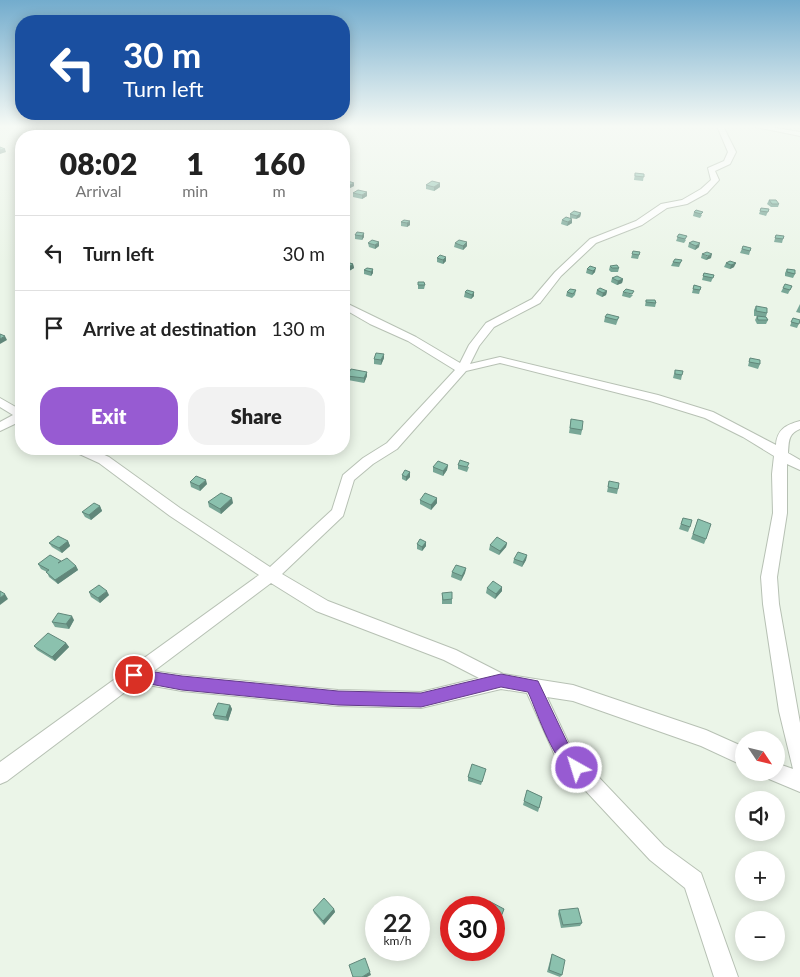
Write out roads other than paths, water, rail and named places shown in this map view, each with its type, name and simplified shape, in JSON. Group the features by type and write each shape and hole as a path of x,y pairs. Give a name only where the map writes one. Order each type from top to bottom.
{"street":[{"path":"0,774 272,574 338,512 348,478 368,460 392,446 462,369 474,345 490,325 536,301 568,264 593,241 628,229 664,206 684,202 710,187 715,180 711,172"},
{"path":"350,308 374,322 412,339 462,369 500,360 615,387 709,415 780,453 800,466"},
{"path":"0,402 15,412"},
{"path":"0,427 15,419"},
{"path":"800,425 790,429 783,436 780,453 780,513 769,577 771,604 788,711 800,764"},
{"path":"93,455 104,460 175,512 242,557 322,606 450,655 501,681 573,693 706,739 735,753"},
{"path":"134,675 182,683 338,698 421,700 501,681"},
{"path":"533,686 564,754 657,853 693,881 726,977"},
{"path":"785,776 800,782"}]}
